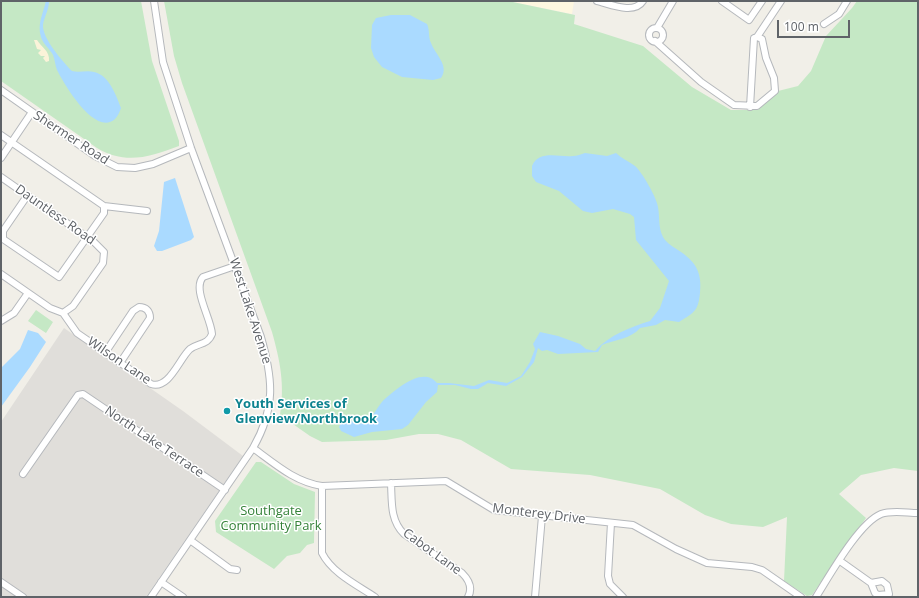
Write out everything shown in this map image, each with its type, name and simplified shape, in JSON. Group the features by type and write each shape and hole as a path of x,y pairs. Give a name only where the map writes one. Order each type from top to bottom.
{"street":[{"name":"West Lake Avenue","path":"150,597 254,448 264,430 272,391 268,363 263,343 191,148 163,62 154,1"},
{"path":"597,1 634,8 639,6 643,1"},
{"path":"673,1 657,28 651,30 649,33 650,38 701,82 734,105 750,107 757,106 775,91 774,78 766,58 762,39 758,37"},
{"path":"722,1 749,20 762,1"},
{"path":"750,107 754,38 758,37 781,1"},
{"path":"824,24 839,14 847,1"},
{"path":"655,42 660,41 663,37 661,30 657,28"},
{"name":"Shermer Road","path":"1,90 95,156 117,167 135,168 153,164 191,148"},
{"path":"1,158 32,112"},
{"path":"1,135 104,206 147,210"},
{"name":"Dauntless Road","path":"1,177 102,249 104,261 73,306 63,313"},
{"path":"27,196 3,231 3,239 59,277 104,213 104,206"},
{"name":"Wilson Lane","path":"63,313 78,333 151,384 159,385 166,380 188,351 195,346 207,342 212,334 198,290 200,281 203,277 235,266"},
{"path":"1,274 50,308 63,313"},
{"path":"1,321 14,313 28,293"},
{"path":"105,353 133,311 139,307 145,308 149,312 150,318 120,363"},
{"name":"North Lake Terrace","path":"23,474 78,395 83,394 225,490"},
{"name":"Monterey Drive","path":"254,448 292,476 309,484 322,486 446,481 494,510 627,524 640,528 676,549 707,563 752,567 762,570 801,597"},
{"name":"Cabot Lane","path":"391,483 392,512 398,528 404,534 462,574 470,586 468,597"},
{"path":"322,486 322,545 324,557 332,568 375,597"},
{"path":"816,597 870,520 883,513 918,513"},
{"path":"536,597 542,516"},
{"path":"612,523 608,576 610,584 623,597"},
{"path":"190,540 230,569 237,570"},
{"path":"840,561 871,583 875,593 878,595 891,596 886,583 880,580 871,583"},
{"path":"1,582 23,597"},
{"path":"161,582 183,597"}],"shaded area":[{"path":"508,1 574,1 572,14"},
{"path":"64,328 183,411 243,456 146,597 1,597 1,422"}],"green space":[{"path":"1,1 141,1 152,61 179,141 179,146 138,158 128,158 107,153 97,148 1,81"},
{"path":"164,1 508,1 575,15 574,24 643,46 692,87 731,110 758,110 778,91 798,86 811,71 826,36 857,1 918,1 918,471 894,468 861,475 839,494 866,518 812,595 807,596 784,581 787,517 763,527 731,524 705,515 660,489 590,475 511,469 461,440 438,434 419,434 386,440 322,442 310,436 280,415 282,383 272,332 182,83 174,56"},
{"path":"36,310 53,322 46,333 28,321"},
{"name":"Southgate Community Park","path":"256,462 261,462 294,484 315,492 314,543 307,545 300,553 287,556 274,569 216,532 215,521"}],"sand":[{"path":"34,40 37,40 47,52 49,61 46,62 43,58 45,56 41,56 38,53 41,50 37,49"}],"water":[{"path":"46,1 49,1 49,4 43,25 49,43 72,71 94,72 104,77 108,81 121,108 115,119 107,123 98,121 81,106 66,86 56,68 53,55 41,37 40,23"},
{"path":"391,15 410,15 427,24 430,41 443,65 444,69 441,78 433,80 402,77 382,67 374,57 371,48 372,25 376,18"},
{"path":"585,153 607,156 616,153 635,166 645,179 657,203 661,233 663,237 669,244 691,260 699,275 700,293 695,310 679,322 665,320 656,325 640,328 632,335 602,345 598,352 558,354 547,350 542,351 538,348 534,362 522,377 506,386 488,383 478,389 471,389 455,385 438,385 437,392 426,402 408,425 402,429 372,432 354,437 341,431 339,427 343,419 348,419 357,424 367,421 386,398 411,380 425,377 431,378 437,383 474,386 489,380 507,383 521,376 530,362 535,349 533,344 540,332 558,336 580,344 586,349 595,351 607,340 614,336 650,321 660,308 669,281 636,240 634,217 630,214 613,209 592,213 583,211 559,191 536,182 532,176 532,166 535,161 540,158 551,155 574,156"},
{"path":"175,178 194,237 191,240 162,251 157,251 154,246 159,231 164,182"},
{"path":"28,330 38,333 46,342 1,407 1,368 20,349"}],"place":[{"name":"Youth Services of Glenview/Northbrook","path":"227,411"}]}
